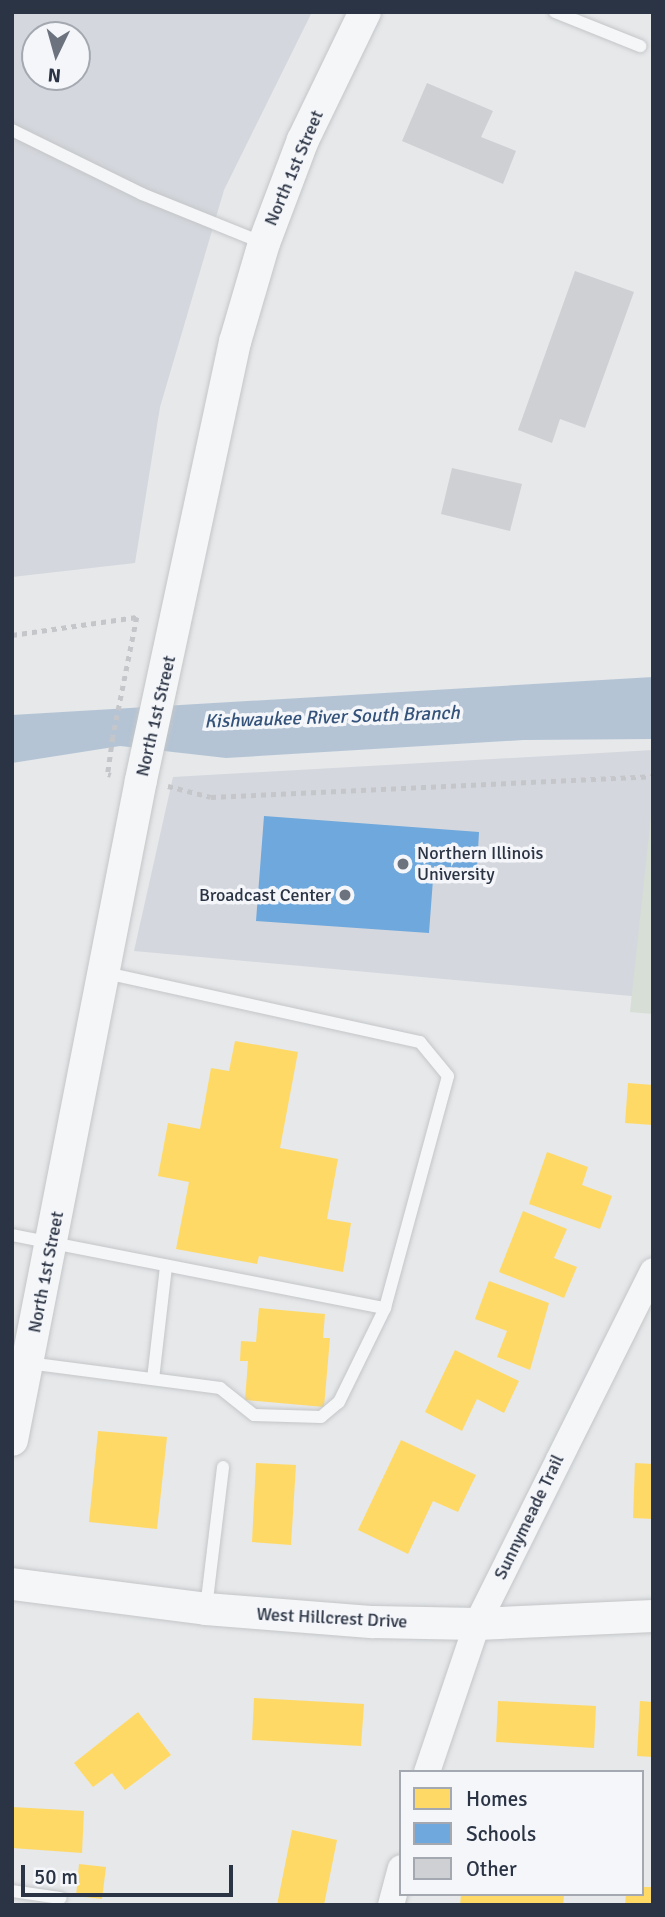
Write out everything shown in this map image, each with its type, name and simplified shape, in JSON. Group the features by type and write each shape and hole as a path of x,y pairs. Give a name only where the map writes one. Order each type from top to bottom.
{"street":[{"name":"North 1st Street","path":"12,1440 28,1342 51,1245 106,973 141,780 170,658 235,342 264,243 303,140 365,12"},
{"name":"Sunnymeade Trail","path":"428,1770 477,1624 653,1271"},
{"name":"West Hillcrest Drive","path":"12,1584 206,1609 373,1622 477,1624 653,1616"},
{"path":"391,1905 399,1875"}],"lane":[{"path":"555,12 640,46"},
{"path":"12,130 142,194 264,243"},
{"path":"28,1342 153,1379 220,1388 254,1415 321,1417 339,1402 385,1308 448,1076 420,1042 106,973"},
{"path":"12,1235 51,1245 385,1308"},
{"path":"153,1379 166,1266"},
{"path":"206,1609 223,1467"},
{"path":"12,1891 60,1898"}],"path":[{"path":"12,635 137,617 108,774 211,797 653,776"}],"shaded area":[{"path":"12,12 312,12 224,190 160,407 135,563 12,577"},
{"name":"Northern Illinois University","path":"653,750 653,998 134,951 173,777"},
{"path":"653,796 653,1014 630,1012"}],"water":[{"name":"Kishwaukee River South Branch","path":"653,677 653,739 523,740 226,758 120,746 12,763 12,715"}],"building: Homes":[{"path":"235,1041 298,1052 280,1148 338,1159 327,1219 351,1223 343,1272 259,1256 257,1264 176,1249 189,1182 158,1176 168,1123 200,1129 211,1068 229,1071"},
{"path":"628,1083 653,1085 653,1125 625,1123"},
{"path":"547,1152 588,1167 582,1185 612,1196 600,1229 529,1204"},
{"path":"523,1211 567,1229 554,1258 577,1267 564,1298 499,1272"},
{"path":"489,1281 549,1303 530,1370 497,1357 507,1331 475,1319"},
{"path":"259,1308 325,1314 323,1338 330,1338 324,1407 245,1400 248,1361 240,1361 241,1341 256,1342"},
{"path":"455,1350 519,1381 504,1413 477,1399 462,1431 425,1412"},
{"path":"98,1431 167,1437 157,1529 89,1522"},
{"path":"401,1440 476,1475 458,1512 433,1501 408,1554 358,1530"},
{"path":"256,1463 296,1465 291,1545 252,1542"},
{"path":"635,1463 653,1464 653,1519 633,1518"},
{"path":"254,1698 364,1704 361,1746 252,1740"},
{"path":"498,1701 596,1706 594,1748 496,1742"},
{"path":"640,1701 653,1702 653,1757 637,1756"},
{"path":"138,1712 171,1755 125,1790 112,1773 93,1787 74,1763"},
{"path":"12,1807 84,1811 82,1853 12,1848"},
{"path":"292,1830 337,1840 324,1905 277,1905"},
{"path":"79,1864 106,1867 102,1899 76,1896"},
{"path":"644,1887 653,1887 653,1905 625,1905 626,1896 644,1896"},
{"path":"461,1896 564,1896 563,1905 460,1905"}],"building: Schools":[{"name":"Broadcast Center","path":"264,816 479,832 477,869 434,866 429,933 256,921"}],"building: Other":[{"path":"427,83 493,111 481,137 516,151 503,184 402,141"},
{"path":"575,271 634,292 585,428 560,419 552,443 518,430"},
{"path":"452,468 522,484 510,531 441,514"}],"place":[{"name":"Northern Illinois University","path":"403,864"},
{"name":"Broadcast Center","path":"345,895"}]}
